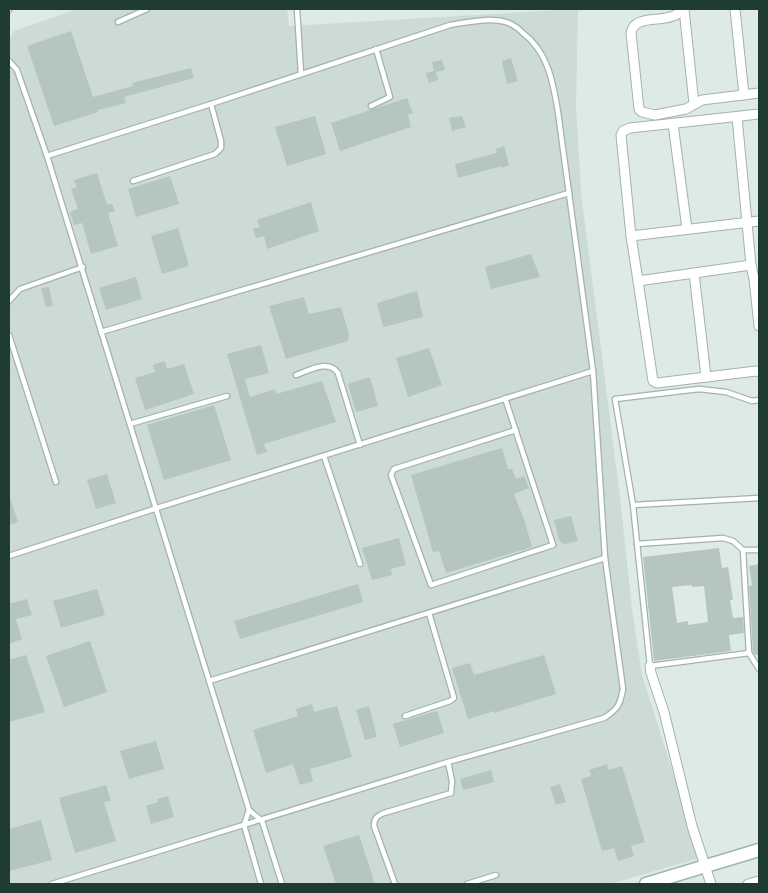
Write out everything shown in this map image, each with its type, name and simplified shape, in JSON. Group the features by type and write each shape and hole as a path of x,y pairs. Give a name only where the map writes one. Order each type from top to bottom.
{"main road":[{"path":"646,884 759,850"}],"street":[{"path":"694,104 683,9 673,16 636,23 632,28 637,102 642,112 655,115 686,109 702,100 759,93"},
{"path":"735,9 744,95"},
{"path":"759,114 630,128 623,131 621,135 631,236 653,382 759,372"},
{"path":"737,116 751,265 757,279 759,326"},
{"path":"673,124 687,230"},
{"path":"631,236 759,220"},
{"path":"638,281 751,265"},
{"path":"694,273 706,377"},
{"path":"650,666 650,673 664,712 692,826 711,884"},
{"path":"748,884 759,881"}],"lane":[{"path":"118,22 147,9"},
{"path":"297,9 301,74"},
{"path":"47,156 211,104 450,24 486,20 511,24 532,40 544,58 553,80 569,193 592,371 605,558 623,689 621,701 615,711 604,718 448,762 262,821 52,884"},
{"path":"371,106 390,97 376,49"},
{"path":"9,61 17,70 83,267 249,810 262,821 282,884"},
{"path":"9,72 17,70"},
{"path":"133,181 214,154 221,148 221,141 211,104"},
{"path":"102,332 569,193"},
{"path":"9,301 20,289 83,267"},
{"path":"9,335 56,482"},
{"path":"9,359 16,357"},
{"path":"296,375 322,366 334,367 338,373 360,445"},
{"path":"9,556 592,371"},
{"path":"749,653 650,666 633,505 615,399 699,389 726,392 752,401 759,400"},
{"path":"130,424 227,396"},
{"path":"505,398 516,430 553,545 431,585 391,475 394,469 516,430"},
{"path":"324,456 360,564"},
{"path":"633,505 759,498"},
{"path":"637,544 723,538 733,542 743,550 759,550"},
{"path":"743,550 749,653 759,669"},
{"path":"209,681 605,558"},
{"path":"405,716 454,698 429,613"},
{"path":"395,884 374,826 374,821 377,816 384,813 451,793 452,781 448,762"},
{"path":"249,810 244,825 261,884"},
{"path":"467,884 496,875"}],"shaded area":[{"path":"77,9 287,9 289,26 578,9 576,104 581,193 620,497 632,609 642,675 700,858 610,884 9,884 9,40 14,31"}],"building":[{"path":"71,31 93,97 133,86 132,83 191,68 194,78 124,97 126,103 98,110 98,112 54,126 27,46"},
{"path":"511,58 518,81 507,84 502,61"},
{"path":"442,60 445,70 436,72 438,80 429,83 426,73 434,71 432,62"},
{"path":"407,98 413,113 408,115 411,127 340,151 331,123"},
{"path":"315,116 326,154 287,166 275,127"},
{"path":"462,116 466,127 452,131 449,118"},
{"path":"504,146 509,165 458,178 455,164 497,153 496,149"},
{"path":"97,173 107,205 112,204 115,211 108,213 118,246 91,254 82,223 74,225 70,212 78,209 71,189 77,187 74,180"},
{"path":"170,176 179,204 136,217 128,189"},
{"path":"311,202 319,231 267,249 264,236 256,238 253,229 260,227 257,220"},
{"path":"178,228 189,266 162,274 151,236"},
{"path":"531,254 540,277 491,289 485,267"},
{"path":"136,277 142,299 106,310 99,288"},
{"path":"49,287 53,306 46,307 41,288"},
{"path":"417,291 423,317 383,327 377,303"},
{"path":"304,297 309,314 341,307 349,334 348,341 286,359 269,306"},
{"path":"261,345 269,373 245,379 250,397 275,389 276,394 322,381 336,422 264,444 267,452 257,455 227,354"},
{"path":"429,348 442,385 408,397 396,358"},
{"path":"165,361 167,369 184,364 194,394 145,410 135,378 155,372 153,365"},
{"path":"370,377 378,406 356,412 348,384"},
{"path":"214,405 231,460 164,480 147,425"},
{"path":"502,448 508,469 512,469 516,479 524,476 529,488 514,494 532,547 446,573 439,551 433,552 411,475"},
{"path":"107,474 116,503 96,509 87,480"},
{"path":"9,498 18,522 9,525"},
{"path":"571,516 578,541 564,544 559,540 554,520"},
{"path":"399,538 406,565 391,569 392,575 372,580 362,548"},
{"path":"719,548 722,568 728,567 733,600 730,600 733,618 743,617 744,633 729,635 731,651 654,661 643,557","holes":["692,585 692,587 704,586 708,622 688,625 688,621 677,623 672,587"]},
{"path":"759,564 759,655 755,655 753,652 749,586 752,585 749,566"},
{"path":"358,584 363,602 240,639 234,621"},
{"path":"97,589 105,615 61,628 53,601"},
{"path":"27,599 32,615 16,619 22,639 9,644 9,604"},
{"path":"90,641 107,692 64,707 46,656"},
{"path":"26,655 45,712 9,722 9,660"},
{"path":"544,655 556,694 468,719 452,668 470,663 474,675"},
{"path":"312,704 314,712 337,706 352,757 310,769 313,781 300,785 293,764 266,773 253,730 298,716 296,709"},
{"path":"369,706 377,737 365,740 356,710"},
{"path":"437,711 444,733 400,747 393,724"},
{"path":"156,741 164,769 129,779 120,751"},
{"path":"607,764 608,770 622,766 645,842 631,846 634,856 618,861 614,848 602,851 581,779 591,776 589,770"},
{"path":"491,770 494,782 463,790 460,779"},
{"path":"560,784 566,802 556,805 550,787"},
{"path":"106,785 111,801 104,802 116,841 75,853 59,798"},
{"path":"168,796 174,817 151,824 146,806 158,802 157,799"},
{"path":"41,820 52,860 9,871 9,829"},
{"path":"359,835 375,884 336,884 323,846"}]}
